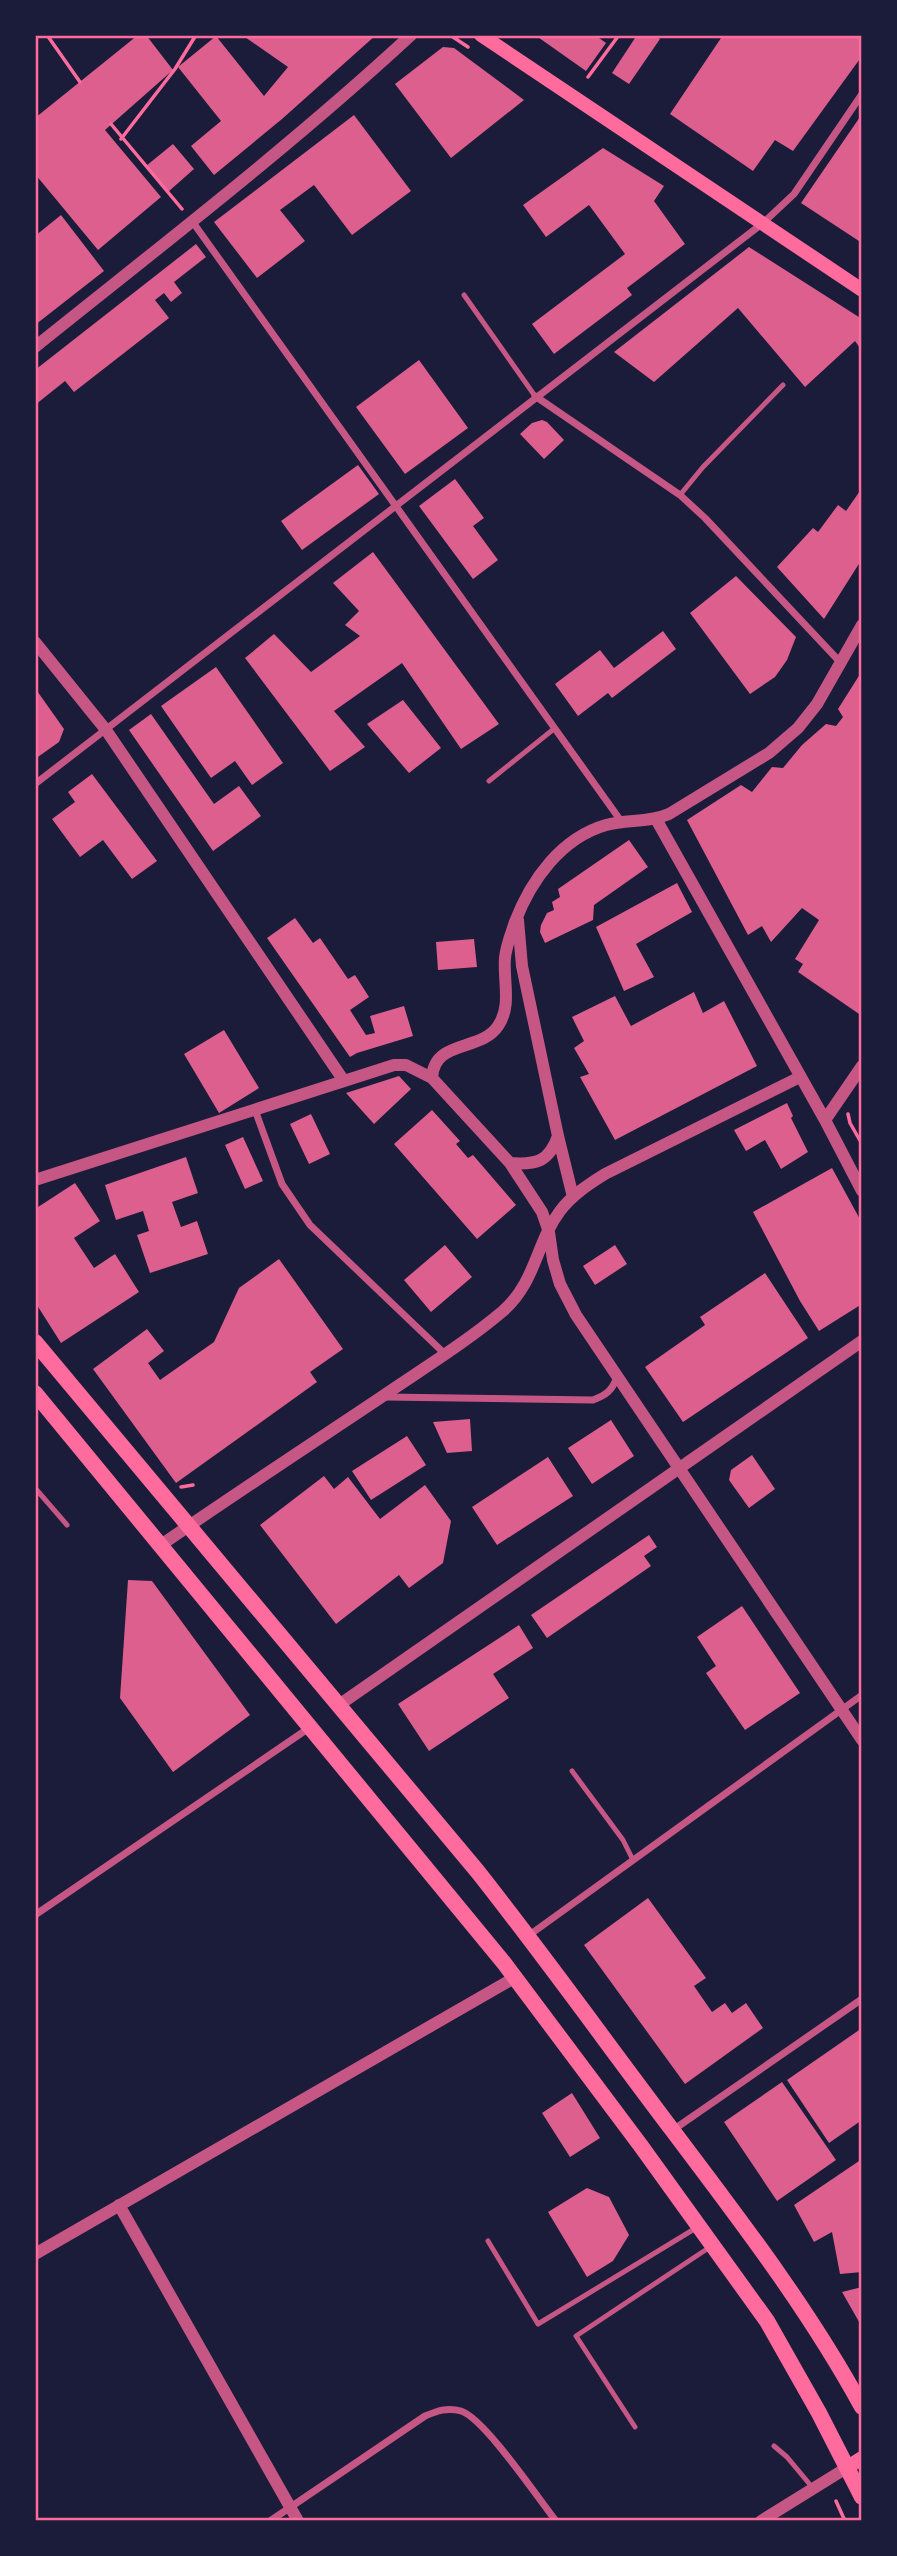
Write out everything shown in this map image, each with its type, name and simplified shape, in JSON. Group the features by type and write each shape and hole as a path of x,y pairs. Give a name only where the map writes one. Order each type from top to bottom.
{"main road":[{"path":"481,35 862,290"},
{"path":"35,1342 528,1936 785,2280 862,2407"},
{"path":"35,1393 514,1978 767,2321 862,2497"},
{"path":"848,2467 862,2458"}],"street":[{"path":"35,347 189,217 362,79 411,35"},
{"path":"35,784 535,396 763,223 794,194 862,94"},
{"path":"189,217 621,821"},
{"path":"535,396 680,495 705,518 840,662"},
{"path":"432,1078 433,1068 444,1054 489,1035 503,1018 506,1003 505,958 518,915 533,884 561,850 598,828 621,821 656,819 683,806 769,753 798,728 817,704 862,625"},
{"path":"35,642 106,730 344,1081"},
{"path":"656,819 862,1191"},
{"path":"518,915 522,966 573,1197"},
{"path":"35,1180 394,1065 406,1065 432,1078 510,1163 541,1212 549,1232 553,1261 567,1299 862,1740"},
{"path":"825,1120 862,1066"},
{"path":"161,1545 445,1354 515,1299 531,1275 561,1209 573,1197 606,1174 800,1077"},
{"path":"255,1110 282,1184 310,1225 445,1354"},
{"path":"510,1163 535,1163 546,1157 558,1136"},
{"path":"339,1705 862,1343"},
{"path":"381,1396 593,1400 606,1395 614,1387 617,1377"},
{"path":"528,1936 862,1695"},
{"path":"35,1915 311,1727"},
{"path":"35,2254 514,1978"},
{"path":"673,2131 862,1999"},
{"path":"119,2205 298,2521"},
{"path":"270,2521 425,2416 439,2410 462,2411 471,2416 486,2431 556,2521"},
{"path":"761,2521 848,2467"}],"lane":[{"path":"464,295 535,396"},
{"path":"680,495 703,467 783,385"},
{"path":"489,781 555,729"},
{"path":"35,1488 67,1525"},
{"path":"572,1771 623,1840 634,1860"},
{"path":"488,2241 538,2324 699,2226"},
{"path":"635,2427 576,2336 713,2245"},
{"path":"774,2446 796,2466 813,2489"}],"path":[{"path":"47,35 80,82"},
{"path":"121,139 175,69 196,35"},
{"path":"588,77 619,35"},
{"path":"111,124 189,217"},
{"path":"848,1111 850,1123 862,1144"},
{"path":"836,2501 845,2521"}],"building":[{"path":"138,35 146,35 173,70 105,130 161,197 98,250 35,174 35,118"},
{"path":"242,35 376,35 214,175 191,146 221,121 178,67 216,36 264,96 288,67"},
{"path":"535,35 595,35 606,43 586,71"},
{"path":"637,35 654,35 660,39 629,84 612,73"},
{"path":"723,35 862,35 862,56 793,151 775,140 753,171 670,114"},
{"path":"443,47 454,48 524,100 451,158 395,84"},
{"path":"862,114 862,243 801,203"},
{"path":"354,115 411,191 352,235 314,185 280,210 305,241 257,278 214,222"},
{"path":"173,144 194,169 168,192 146,166"},
{"path":"603,148 664,186 654,201 685,244 627,288 632,295 554,354 532,324 625,254 589,205 546,237 523,205"},
{"path":"61,215 104,271 35,325 35,236"},
{"path":"196,244 206,257 174,282 182,293 171,302 164,293 155,300 169,318 74,392 65,381 35,405 35,370"},
{"path":"749,247 862,319 862,351 855,341 805,387 738,308 654,382 614,352"},
{"path":"419,360 468,428 405,474 356,407"},
{"path":"542,420 564,440 544,459 520,434 532,423"},
{"path":"358,465 379,494 302,550 281,521"},
{"path":"455,479 484,518 473,526 498,560 473,579 419,506"},
{"path":"862,488 862,559 824,619 777,567 813,528 818,532 838,505 846,511"},
{"path":"373,552 499,724 461,749 402,663 334,711 365,747 330,771 245,658 274,634 311,672 360,636 345,625 359,611 333,583"},
{"path":"736,576 796,637 787,660 775,677 750,694 690,613"},
{"path":"663,631 676,649 612,698 608,693 578,716 555,684 600,650 614,668"},
{"path":"216,667 283,763 252,785 235,761 211,778 161,706"},
{"path":"862,671 862,1016 798,972 803,964 795,959 819,920 802,908 771,942 762,926 748,935 687,820 741,785 752,792 772,767 783,768 802,745 826,724 836,726 843,717 838,709"},
{"path":"35,688 64,729 59,742 35,759"},
{"path":"403,700 441,748 409,773 367,724"},
{"path":"151,714 214,804 239,786 261,816 213,851 129,730"},
{"path":"92,774 157,861 132,879 103,840 80,857 52,819 75,802 68,792"},
{"path":"629,840 648,867 594,905 593,920 545,943 540,932 541,925 547,913 554,910 552,902 560,897 558,889"},
{"path":"677,883 692,912 636,944 654,977 624,991 596,927"},
{"path":"295,918 313,943 320,938 348,979 355,975 369,997 350,1010 366,1035 375,1033 370,1016 404,1006 413,1036 350,1057 267,938"},
{"path":"474,939 477,967 438,970 436,942"},
{"path":"694,992 703,1013 724,1001 757,1066 615,1140 580,1077 589,1074 574,1048 584,1041 572,1017 615,996 631,1026"},
{"path":"224,1030 259,1088 219,1113 184,1054"},
{"path":"399,1076 411,1089 374,1124 346,1093"},
{"path":"787,1103 793,1116 791,1118 808,1152 781,1169 765,1140 746,1151 734,1130"},
{"path":"432,1110 460,1141 456,1144 468,1158 473,1155 516,1205 477,1239 394,1144"},
{"path":"311,1114 330,1154 309,1164 290,1124"},
{"path":"243,1137 263,1181 245,1189 225,1145"},
{"path":"186,1157 198,1193 172,1202 181,1227 197,1221 208,1254 150,1273 137,1235 149,1231 143,1211 116,1220 105,1185"},
{"path":"832,1168 862,1223 862,1304 819,1331 753,1212"},
{"path":"75,1183 100,1221 74,1238 94,1268 115,1254 139,1292 61,1343 35,1302 35,1209"},
{"path":"445,1245 472,1277 431,1312 404,1280"},
{"path":"615,1245 627,1264 595,1285 583,1266"},
{"path":"279,1259 343,1349 310,1372 317,1382 176,1483 93,1369 147,1329 164,1351 148,1363 160,1380 214,1342 239,1288"},
{"path":"765,1273 808,1338 683,1422 645,1367 705,1325 700,1317"},
{"path":"470,1419 472,1451 447,1453 433,1422"},
{"path":"611,1420 634,1456 592,1484 568,1448"},
{"path":"407,1436 426,1465 371,1500 352,1471"},
{"path":"752,1455 775,1489 749,1508 729,1480 731,1470"},
{"path":"548,1457 573,1496 497,1545 472,1507"},
{"path":"324,1476 334,1489 348,1477 380,1519 425,1485 451,1521 443,1563 409,1588 399,1575 336,1624 260,1525"},
{"path":"649,1535 657,1547 644,1556 651,1566 547,1638 531,1615"},
{"path":"128,1580 152,1581 250,1715 173,1772 120,1698"},
{"path":"742,1606 800,1693 745,1730 706,1673 716,1666 697,1637"},
{"path":"519,1625 533,1648 493,1674 509,1698 429,1751 398,1704"},
{"path":"648,1898 706,1978 694,1986 712,2012 725,2003 732,2013 746,2003 763,2028 685,2084 584,1945"},
{"path":"862,2028 862,2120 829,2143 787,2080"},
{"path":"782,2082 836,2160 777,2201 724,2122"},
{"path":"572,2093 600,2138 570,2157 542,2113"},
{"path":"862,2159 862,2272 840,2274 832,2232 814,2242 794,2205"},
{"path":"587,2188 609,2197 629,2235 613,2261 587,2277 548,2212"},
{"path":"862,2287 862,2327 842,2292"}]}
